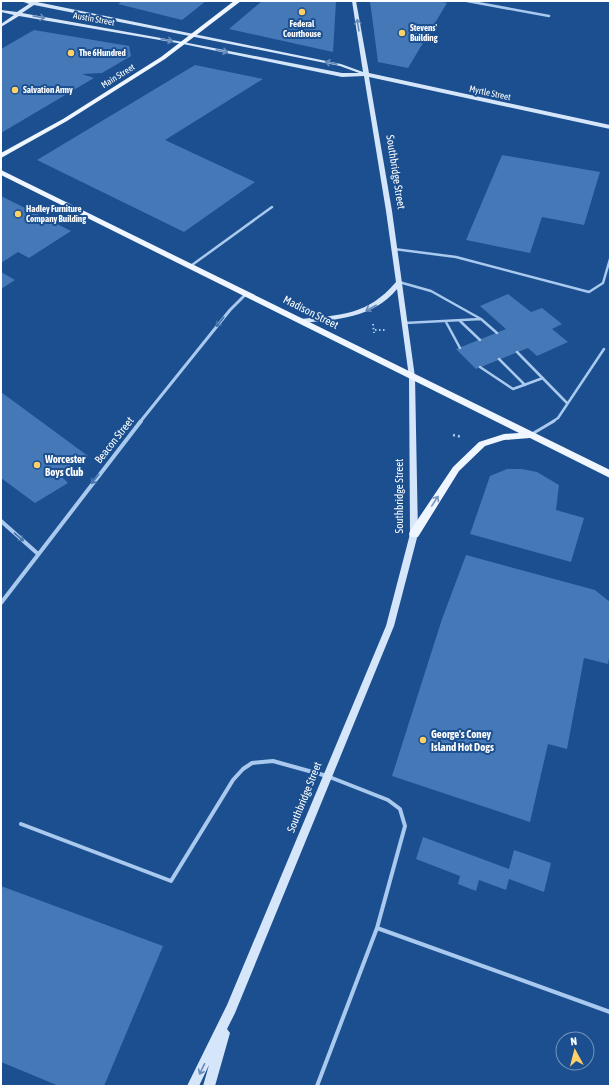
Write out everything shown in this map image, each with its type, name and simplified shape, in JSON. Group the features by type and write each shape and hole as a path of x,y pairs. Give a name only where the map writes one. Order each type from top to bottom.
{"main road":[{"name":"Austin Street","path":"23,1 35,2 193,35"},
{"name":"Main Street","path":"1,156 65,120 163,58 238,1"},
{"name":"Southbridge Street","path":"193,1086 231,1009 390,626 414,534 412,376 368,76 354,1"},
{"path":"1,26 35,2"},
{"name":"Austin Street","path":"1,11 184,43"},
{"name":"Myrtle Street","path":"193,35 341,65 368,76"},
{"name":"Myrtle Street","path":"184,43 342,75 368,76 610,127"},
{"name":"Madison Street","path":"1,172 192,265 246,294 610,474"},
{"path":"301,321 352,315 368,311 390,294 399,282"},
{"path":"414,534 456,469 482,444 504,437 531,435"},
{"name":"Southbridge Street","path":"209,1086 231,1009"}],"street":[{"path":"467,1 549,16"},
{"name":"Beacon Street","path":"1,603 37,553 139,423 230,310 246,294"},
{"path":"1,521 37,553"}],"lane":[{"path":"192,265 272,207"},
{"path":"394,249 456,257 589,292 603,283 610,259"},
{"path":"399,282 431,291 481,319 497,333"},
{"path":"405,323 481,319"},
{"path":"460,321 480,340"},
{"path":"446,322 460,348"},
{"path":"531,435 558,418 604,349"},
{"path":"517,352 567,403"},
{"path":"499,359 525,385"},
{"path":"480,367 514,389 543,378"},
{"path":"21,824 171,881 233,780 243,769 252,763 273,761 327,776 388,800 400,809 405,826 377,928 317,1086"},
{"path":"377,928 610,1012"}],"path":[{"path":"374,333 375,330 385,330"},
{"path":"453,435 463,438"}],"building":[{"path":"122,1 206,1 182,20 118,4"},
{"path":"262,1 336,1 333,52 229,29"},
{"name":"Stevens' Building","path":"370,1 438,1 447,3 408,68 378,62"},
{"path":"34,30 129,46 131,56 102,73 82,74 94,78 1,133 1,49"},
{"path":"195,65 263,79 165,140 255,182 184,232 37,160"},
{"path":"502,155 600,172 584,225 542,217 530,253 466,240"},
{"name":"Hadley Furniture Company Building","path":"1,196 71,231 29,258 18,252 1,263"},
{"path":"1,272 15,280 1,289"},
{"path":"508,294 531,312 542,308 562,324 552,329 568,342 537,356 528,348 476,369 456,349 506,329 480,306"},
{"name":"Worcester Boys Club","path":"1,392 88,456 59,474 68,483 35,503 1,478"},
{"path":"507,469 522,469 537,472 559,485 556,510 584,518 571,562 470,534 490,476"},
{"path":"466,555 595,590 610,602 610,652 608,664 584,658 567,749 548,744 530,822 392,776 442,619"},
{"path":"423,837 509,869 514,850 551,863 544,892 509,879 506,890 479,880 476,891 458,884 460,876 416,859"},
{"path":"1,886 163,946 104,1086 59,1086 1,1062"}],"place":[{"name":"Federal Courthouse","path":"302,12"},
{"name":"Stevens' Building","path":"402,33"},
{"name":"The 6Hundred","path":"71,53"},
{"name":"Salvation Army","path":"15,90"},
{"name":"Hadley Furniture Company Building","path":"18,214"},
{"name":"Worcester Boys Club","path":"37,465"},
{"name":"George's Coney Island Hot Dogs","path":"423,740"}]}
